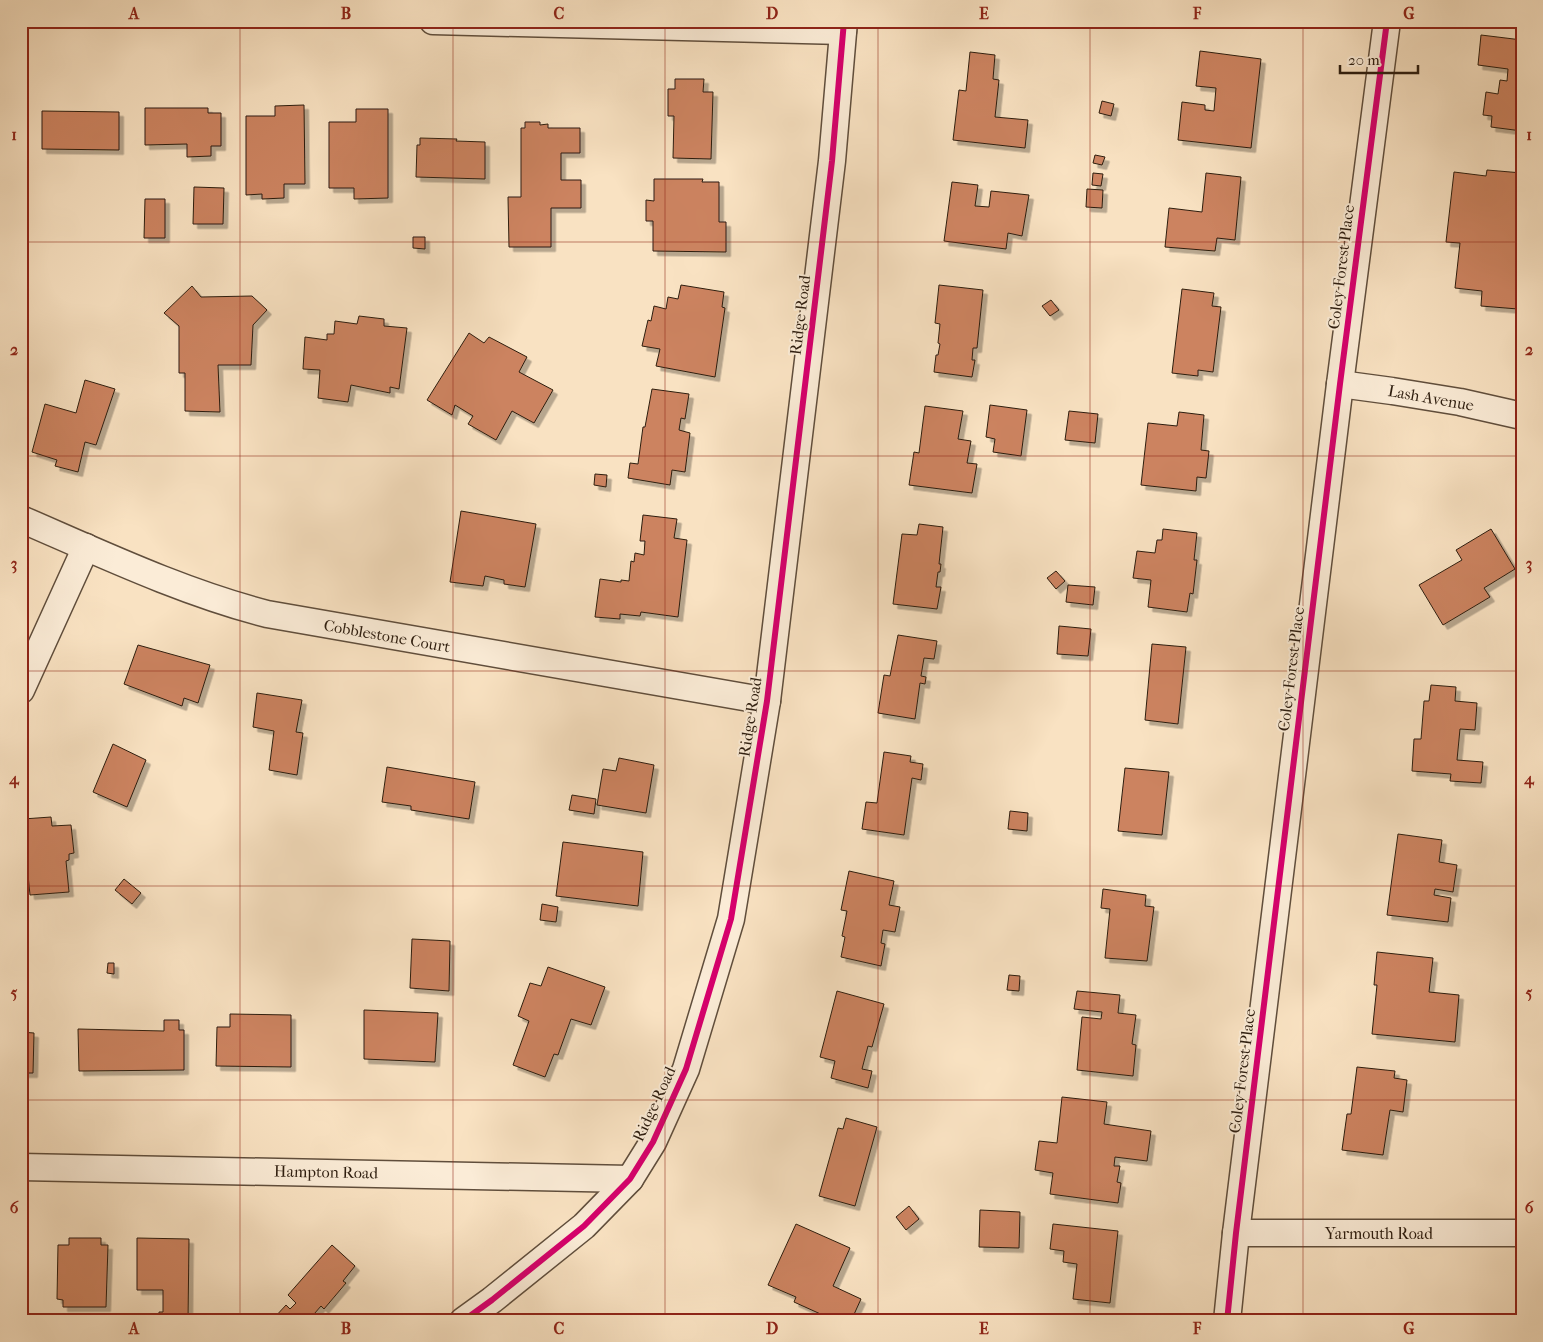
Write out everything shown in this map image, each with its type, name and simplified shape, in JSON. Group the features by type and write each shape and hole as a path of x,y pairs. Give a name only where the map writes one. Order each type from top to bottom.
{"street":[{"path":"433,21 844,26"},
{"name":"Coley Forest Place","path":"1227,1321 1236,1233 1340,384 1387,21"},
{"name":"Ridge Road","path":"463,1321 584,1226 630,1179 653,1142 686,1069 731,918 767,702 832,161 844,26"},
{"name":"Lash Avenue","path":"1340,384 1460,402 1522,416"},
{"name":"Cobblestone Court","path":"21,519 185,589 267,614 767,702"},
{"path":"21,690 86,548"},
{"name":"Hampton Road","path":"21,1167 630,1179"},
{"name":"Yarmouth Road","path":"1236,1233 1522,1233"}],"building":[{"path":"1481,35 1522,40 1522,131 1491,127 1492,116 1483,115 1486,92 1498,94 1500,80 1507,81 1508,69 1478,65"},
{"path":"1200,51 1261,59 1251,148 1178,140 1182,102 1205,105 1205,110 1214,111 1216,88 1196,86"},
{"path":"970,52 995,55 993,79 999,80 995,117 1028,120 1025,148 953,140 959,90 966,91"},
{"path":"675,79 704,79 703,92 713,92 711,159 673,158 674,116 668,116 668,89 675,89"},
{"path":"1102,101 1114,104 1111,116 1099,113"},
{"path":"304,105 305,184 284,184 284,198 262,199 262,194 246,195 246,116 275,116 275,106"},
{"path":"145,108 208,108 208,113 221,113 221,146 211,146 211,156 187,157 187,144 145,145"},
{"path":"356,109 388,109 388,198 354,199 354,188 329,188 329,122 356,122"},
{"path":"42,111 119,112 119,150 42,149"},
{"path":"525,122 540,122 540,125 548,124 548,128 580,128 580,153 561,153 561,180 581,180 581,208 551,208 551,247 509,247 508,197 521,197 521,128 525,128"},
{"path":"420,138 485,142 485,179 416,177 417,145 420,145"},
{"path":"1095,155 1105,157 1102,165 1093,163"},
{"path":"1487,170 1522,173 1522,275 1518,309 1481,306 1482,291 1455,288 1460,243 1446,242 1454,172 1486,176"},
{"path":"1093,173 1103,174 1101,186 1092,185"},
{"path":"1206,173 1241,177 1235,240 1217,238 1215,251 1165,247 1169,208 1202,212"},
{"path":"654,179 703,179 702,182 719,182 719,222 726,222 726,252 653,251 653,221 646,221 646,200 654,201"},
{"path":"952,182 978,185 975,206 989,207 991,191 1029,195 1022,236 1008,233 1006,249 944,241"},
{"path":"194,187 224,188 223,224 193,224"},
{"path":"1087,189 1103,190 1102,208 1086,207"},
{"path":"145,199 165,199 165,238 144,238"},
{"path":"413,237 425,237 425,249 413,248"},
{"path":"681,285 724,292 722,307 725,308 715,377 656,366 660,349 642,346 648,320 651,321 654,306 666,309 668,297 678,299"},
{"path":"939,285 983,290 977,348 973,348 972,360 975,360 972,377 934,372 936,355 938,355 940,344 938,343 940,324 935,323"},
{"path":"192,286 201,297 252,296 267,310 253,325 251,365 218,365 220,412 185,411 185,373 179,373 179,326 164,313"},
{"path":"1182,289 1214,293 1212,306 1221,307 1213,372 1198,370 1198,376 1172,373"},
{"path":"1051,300 1059,310 1050,316 1042,306"},
{"path":"359,316 384,319 384,326 407,328 399,389 390,387 390,393 351,385 348,402 318,398 320,370 303,369 305,337 327,340 327,334 334,334 335,321 357,324"},
{"path":"469,333 484,343 489,337 527,357 519,372 553,390 534,423 512,411 496,440 468,424 473,416 455,405 452,415 427,400"},
{"path":"85,380 115,389 96,445 85,442 78,472 55,466 57,460 32,452 45,404 76,413"},
{"path":"652,389 689,394 685,419 681,418 679,430 690,433 685,472 672,470 670,485 628,478 630,463 638,464 643,427 645,427"},
{"path":"990,405 1027,410 1021,456 993,452 995,439 986,437"},
{"path":"925,406 963,411 958,439 971,441 967,463 977,464 972,493 909,485 914,452 919,453"},
{"path":"1069,411 1098,414 1095,443 1065,440"},
{"path":"1179,412 1204,415 1201,450 1209,451 1206,478 1197,477 1196,491 1141,485 1148,423 1177,426"},
{"path":"595,474 607,475 606,487 594,485"},
{"path":"461,511 536,524 525,587 504,584 504,580 485,576 483,586 450,582"},
{"path":"643,515 677,519 674,538 687,540 678,617 641,612 640,616 620,614 620,619 595,617 600,579 621,582 621,580 629,581 631,561 634,562 635,553 644,555 645,541 640,541"},
{"path":"919,524 943,527 939,564 941,564 936,587 941,587 937,609 893,604 902,534 917,535"},
{"path":"1163,529 1197,533 1194,560 1197,560 1193,594 1190,593 1187,612 1148,607 1151,580 1133,578 1137,551 1155,553 1157,540 1162,540"},
{"path":"1491,529 1515,569 1484,588 1490,597 1443,625 1419,585 1462,560 1456,550"},
{"path":"1056,571 1065,581 1056,589 1047,578"},
{"path":"1068,585 1095,587 1093,605 1066,602"},
{"path":"1059,626 1091,629 1088,656 1057,654"},
{"path":"898,635 937,641 934,659 924,658 921,676 926,677 925,684 920,683 915,719 878,713 884,675 890,676"},
{"path":"1152,644 1186,647 1178,724 1145,720"},
{"path":"138,645 210,665 198,703 184,698 182,706 124,684"},
{"path":"1431,685 1456,687 1455,701 1477,703 1475,730 1460,729 1457,760 1483,762 1481,783 1450,781 1451,774 1412,771 1414,739 1421,739 1424,701 1429,701"},
{"path":"257,693 302,700 296,732 303,733 297,775 269,770 274,731 253,727"},
{"path":"113,744 146,760 127,807 93,792"},
{"path":"884,752 911,756 910,762 923,764 921,780 912,778 904,835 862,829 866,802 877,803"},
{"path":"619,758 654,765 646,813 597,805 603,769 616,771"},
{"path":"387,767 475,782 469,819 411,810 411,806 382,802"},
{"path":"1125,768 1169,772 1162,835 1118,831"},
{"path":"572,795 596,799 594,814 569,810"},
{"path":"1010,811 1028,813 1027,831 1008,829"},
{"path":"51,817 52,826 71,825 74,853 69,854 69,860 66,861 69,892 30,895 27,865 22,865 21,853 26,853 23,819"},
{"path":"1398,834 1442,840 1439,862 1457,865 1453,892 1435,889 1434,895 1451,898 1448,922 1387,915"},
{"path":"563,842 643,852 638,906 556,896"},
{"path":"849,871 894,881 889,905 900,907 895,932 883,930 881,943 885,944 881,966 841,957 845,937 842,936 847,911 841,910"},
{"path":"124,879 141,893 132,904 115,890"},
{"path":"1103,889 1146,895 1145,906 1154,907 1147,961 1105,958 1110,909 1101,908"},
{"path":"542,904 558,907 556,922 540,920"},
{"path":"412,939 450,941 449,991 410,988"},
{"path":"1377,952 1433,958 1429,992 1459,995 1455,1042 1372,1034 1377,985 1374,985"},
{"path":"108,963 114,963 114,974 107,973"},
{"path":"548,967 605,987 591,1025 571,1019 558,1055 554,1054 545,1077 513,1065 529,1021 518,1016 530,983 541,986"},
{"path":"1009,975 1020,976 1019,991 1007,990"},
{"path":"837,991 884,1004 872,1047 868,1046 862,1069 872,1071 868,1088 831,1078 835,1061 820,1057"},
{"path":"1077,991 1120,995 1118,1013 1136,1015 1132,1044 1136,1045 1133,1076 1077,1070 1082,1017 1101,1019 1102,1012 1074,1009"},
{"path":"364,1010 438,1013 435,1062 364,1059"},
{"path":"230,1014 291,1015 291,1067 216,1066 217,1027 230,1027"},
{"path":"164,1020 179,1020 179,1030 184,1030 184,1070 79,1071 78,1029 164,1031"},
{"path":"21,1032 34,1033 33,1073 21,1073"},
{"path":"1357,1067 1395,1071 1394,1078 1407,1080 1403,1112 1390,1110 1383,1155 1342,1150 1347,1114 1351,1114"},
{"path":"1062,1097 1107,1102 1104,1124 1151,1131 1147,1161 1115,1157 1114,1166 1120,1166 1117,1182 1121,1183 1118,1203 1050,1194 1053,1173 1035,1170 1039,1141 1057,1143"},
{"path":"846,1118 877,1127 855,1206 819,1196 838,1128 843,1129"},
{"path":"909,1206 919,1219 906,1230 896,1217"},
{"path":"980,1210 1020,1212 1019,1248 979,1247"},
{"path":"796,1224 850,1248 833,1286 861,1299 851,1321 836,1321 794,1302 796,1297 768,1285"},
{"path":"1053,1224 1118,1231 1110,1303 1073,1299 1077,1264 1063,1262 1064,1251 1050,1249"},
{"path":"69,1238 101,1238 101,1245 108,1245 106,1307 63,1307 63,1300 57,1299 58,1245 69,1245"},
{"path":"137,1238 189,1239 188,1321 159,1321 159,1312 163,1312 163,1290 137,1290"},
{"path":"332,1245 355,1266 343,1281 346,1283 324,1309 321,1306 308,1321 278,1321 274,1318 286,1305 290,1309 296,1303 288,1295"}],"cycle path":[{"path":"463,1321 584,1226 630,1179 653,1142 686,1069 731,919 767,701 832,161 844,21"},
{"path":"1227,1321 1236,1233 1340,384 1387,21"}]}
